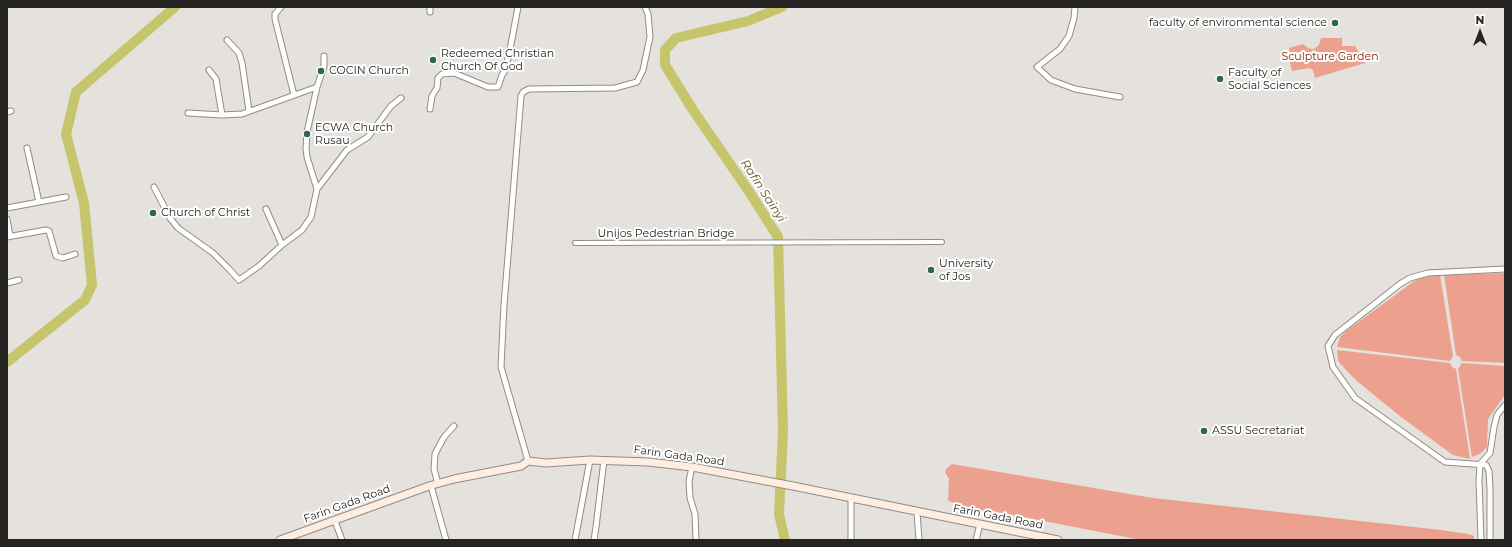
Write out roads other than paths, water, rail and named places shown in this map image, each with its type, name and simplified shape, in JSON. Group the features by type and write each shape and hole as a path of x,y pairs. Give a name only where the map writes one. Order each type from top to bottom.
{"main road":[{"name":"Farin Gada Road","path":"280,540 435,485 476,474 521,466 528,461 546,463 590,460 648,462 692,468 793,486 980,524 1036,538 1058,540"}],"street":[{"path":"281,7 275,14 275,19 294,95"},
{"path":"430,108 432,96 437,88 438,78 442,74 454,73 488,87 498,87 509,55 518,7"},
{"path":"528,461 501,367 504,298 521,96 523,92 529,89 615,88 637,82 643,70 650,37 648,14 645,7"},
{"path":"1076,7 1069,36 1060,49 1037,67 1051,80 1076,89 1120,97"},
{"path":"228,40 239,54 242,63 249,111"},
{"path":"317,190 307,157 306,148 307,132 317,87 324,66 324,56"},
{"path":"209,70 216,79 222,115"},
{"path":"188,113 233,115 249,111 317,87"},
{"path":"154,187 170,218 178,228 213,253 239,280 259,266 282,244 302,230 311,216 317,190 347,150 368,137 391,106 401,98"},
{"path":"27,148 39,202"},
{"path":"7,208 66,197"},
{"path":"266,209 282,244"},
{"path":"7,218 9,236 46,230 49,231 56,256 63,258 75,254"},
{"name":"Unijos Pedestrian Bridge","path":"575,243 942,242"},
{"path":"1490,540 1489,471 1486,465 1445,462 1355,398 1333,366 1328,346 1336,335 1400,284 1410,278 1428,273 1505,269"},
{"path":"7,283 19,280"},
{"path":"1481,540 1479,480 1480,464 1490,453 1496,421 1505,405"},
{"path":"446,540 435,485 435,454 444,437 454,426"},
{"path":"574,540 590,460"},
{"path":"594,540 604,460"},
{"path":"692,468 690,498 695,514 696,540"},
{"path":"850,498 852,540"},
{"path":"917,512 918,540"},
{"path":"335,521 342,540"},
{"path":"976,540 980,524"}],"waterway":[{"path":"7,362 85,300 92,285 84,203 66,134 76,92 175,7"},
{"name":"Rafin Sainyi","path":"782,7 748,21 676,38 665,50 665,65 693,110 750,193 778,237 783,432 779,514 785,540"}],"place":[{"name":"faculty of environmental science","path":"1335,23"},
{"name":"Redeemed Christian Church Of God","path":"433,60"},
{"name":"COCIN Church","path":"321,71"},
{"name":"Faculty of Social Sciences","path":"1220,79"},
{"name":"ECWA Church Rusau","path":"307,134"},
{"name":"Church of Christ","path":"153,213"},
{"name":"University of Jos","path":"931,270"},
{"name":"ASSU Secretariat","path":"1204,431"}],"park label":[{"name":"Sculpture Garden","path":"1330,57"}]}
